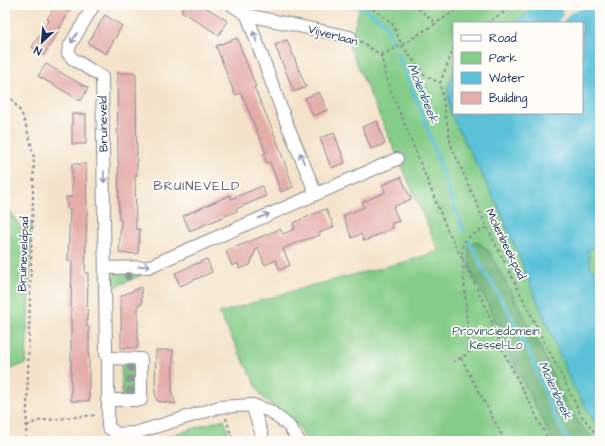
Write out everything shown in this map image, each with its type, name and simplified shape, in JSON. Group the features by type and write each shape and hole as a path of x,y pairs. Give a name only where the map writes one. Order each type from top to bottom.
{"street":[{"name":"Bruineveld","path":"94,5 70,45 68,53 73,59 102,78 108,428 117,434 135,434 220,407 252,405"},
{"name":"Vijverlaan","path":"232,5 248,15 350,37"},
{"path":"248,15 285,119 316,194"},
{"path":"106,268 148,267 397,159"},
{"path":"107,406 141,400 142,359 108,358"},
{"path":"252,405 264,441"},
{"path":"252,405 270,411 289,426 299,441"}],"path":[{"path":"368,5 392,23 402,45 424,75 440,83 453,50"},
{"path":"413,5 436,23"},
{"path":"464,5 402,45 381,55 386,78 447,229 489,315 504,353 549,441"},
{"path":"488,22 517,5"},
{"name":"Vijverlaan","path":"350,37 362,42 381,55"},
{"name":"Molenbeekpad","path":"440,83 451,145 487,227 581,415 592,429 600,436"},
{"name":"Bruineveldpad","path":"5,89 22,114 34,158 26,441"},
{"path":"453,362 469,353 461,251 466,239 487,227"},
{"path":"461,358 505,441"},
{"path":"27,426 37,421 96,415 107,406"}],"green space":[{"name":"Provinciedomein Kessel-Lo","path":"352,5 600,5 600,441 306,441 300,428 262,397 219,313 310,286 408,261 439,251 348,44 359,10"},
{"path":"5,203 21,228 32,222 26,363 5,372"},
{"path":"474,241 481,244 489,251 541,348 559,391 580,425 597,441 553,441 501,338 487,302 471,272 468,247"},
{"path":"114,273 146,273 113,288"},
{"path":"121,363 138,363 138,395 122,395"},
{"path":"224,419 231,441 153,441"}],"water":[{"path":"534,5 600,5 600,246 588,250 591,268 600,275 600,427 597,426 570,380 497,204 450,113 448,88 453,75 453,114 583,114 583,22 515,22 530,12"}],"pier":[{"path":"560,5 591,5 570,13 563,22 558,22 563,15"}],"building":[{"path":"56,5 73,5 44,55 32,47 49,20 47,19"},
{"path":"185,5 202,5 228,21 219,35 181,11"},
{"path":"105,15 122,26 106,54 88,43"},
{"path":"237,38 256,87 254,87 276,138 293,187 281,192 270,162 267,163 263,154 266,153 241,93 235,95 216,46"},
{"path":"287,40 306,87 294,92 275,45"},
{"path":"46,64 88,88 81,101 38,76"},
{"path":"117,73 136,73 136,229 140,229 138,254 119,253 121,220 119,220"},
{"path":"319,92 327,110 313,116 305,98"},
{"path":"72,114 86,114 86,144 72,144"},
{"path":"377,121 385,144 371,149 362,127"},
{"path":"334,133 345,163 331,168 320,138"},
{"path":"72,164 86,164 87,210 85,273 88,273 87,327 89,327 89,401 71,401 72,261 68,261 70,209 67,209 66,197 72,197"},
{"path":"401,177 411,199 393,207 399,221 391,224 393,228 364,241 361,234 352,238 343,216 364,207 362,202 384,193 385,191 382,185"},
{"path":"262,186 266,196 236,209 237,211 190,231 183,216 230,195 231,199"},
{"path":"326,209 334,227 319,233 320,235 298,242 283,249 290,265 280,270 276,260 265,265 257,247 250,265 239,269 238,263 232,266 226,251 280,229 283,234 295,229 293,223"},
{"path":"207,259 212,272 180,286 175,273"},
{"path":"141,287 142,304 138,305 138,348 121,348 121,296"},
{"path":"156,350 173,350 172,394 176,404 157,401 155,393"}],"waterway":[{"name":"Molenbeek","path":"359,5 385,23 393,43"},
{"name":"Molenbeek","path":"397,52 421,110 464,231"},
{"name":"Molenbeek","path":"469,241 510,314 532,359 553,413 568,441"}],"district":[{"name":"BRUINEVELD","path":"197,185"}]}
